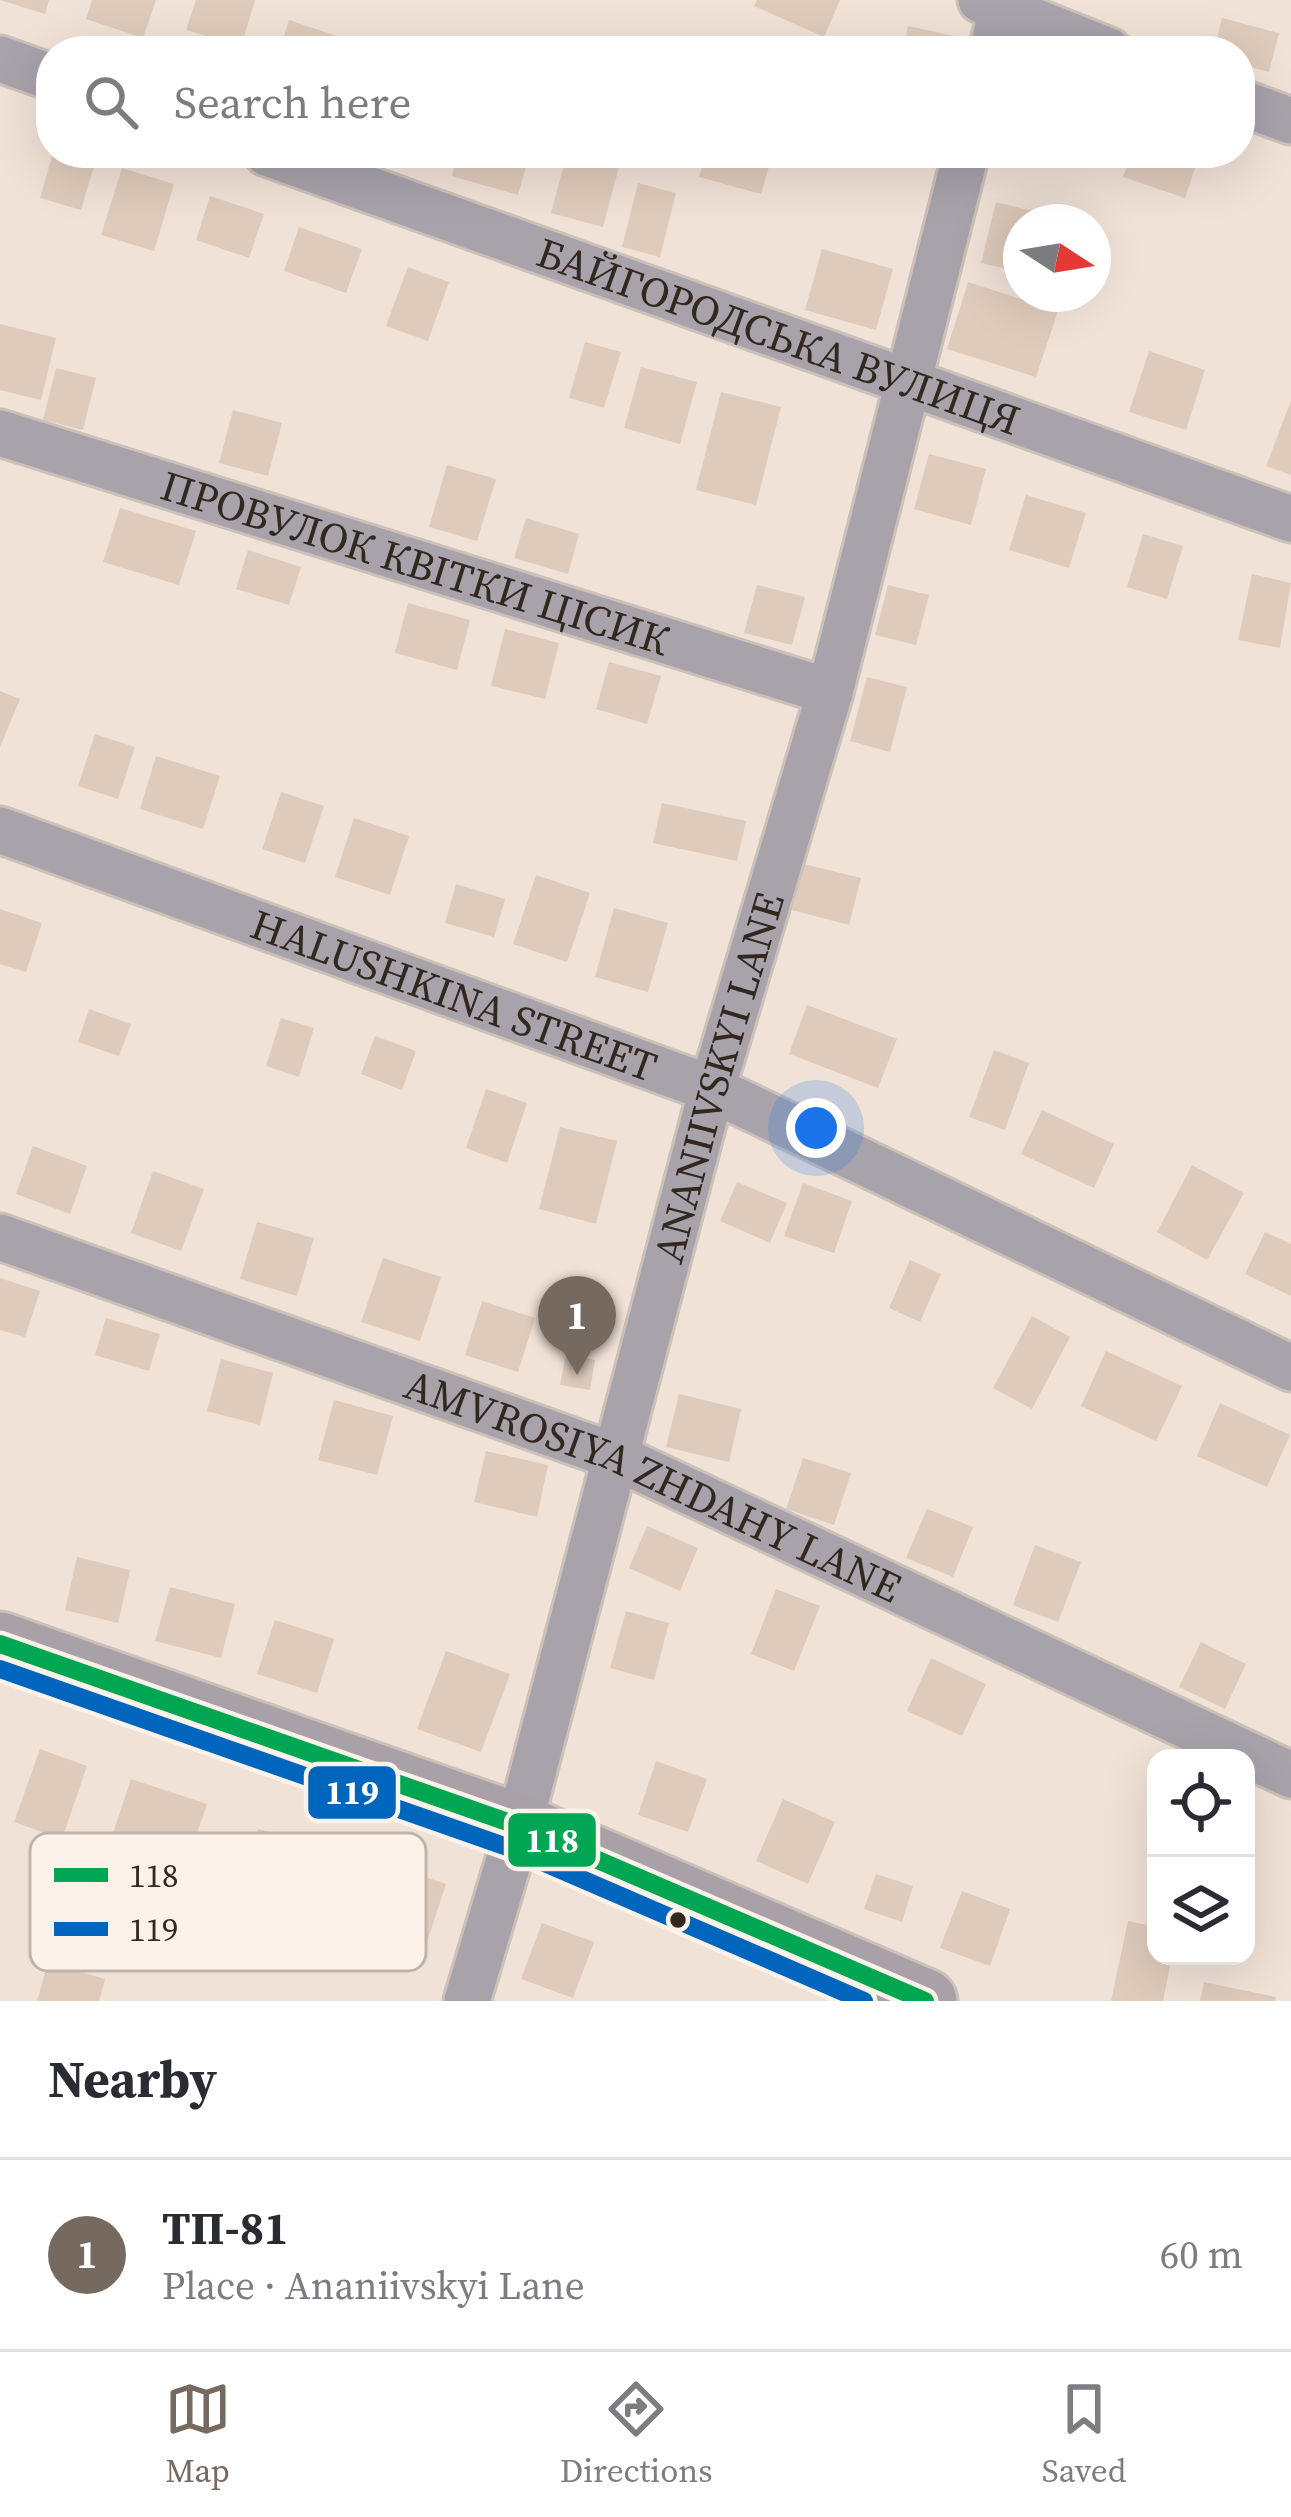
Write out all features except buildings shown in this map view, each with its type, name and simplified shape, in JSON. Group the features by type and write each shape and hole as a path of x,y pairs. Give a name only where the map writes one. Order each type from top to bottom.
{"street":[{"path":"992,20 1052,36"},
{"path":"0,58 36,71"},
{"path":"1255,108 1291,122"},
{"name":"БАЙГОРОДСЬКА ВУЛИЦЯ","path":"309,168 1291,519"},
{"name":"ANANIIVSKYI LANE","path":"467,2001 519,1826 712,1089 830,692 962,168"},
{"name":"ПРОВУЛОК КВІТКИ ЦІСИК","path":"0,433 830,692"},
{"name":"HALUSHKINA STREET","path":"0,830 712,1089 1291,1368"},
{"name":"AMVROSIYA ZHDAHY LANE","path":"0,1237 614,1456 1291,1775"},
{"path":"0,1644 519,1826 925,2001"}],"transit line":[{"name":"118","path":"0,1644 519,1826 925,2001"},
{"name":"119","path":"0,1669 510,1848 864,2001"}],"place":[{"name":"ТП-81","path":"577,1375"}]}
